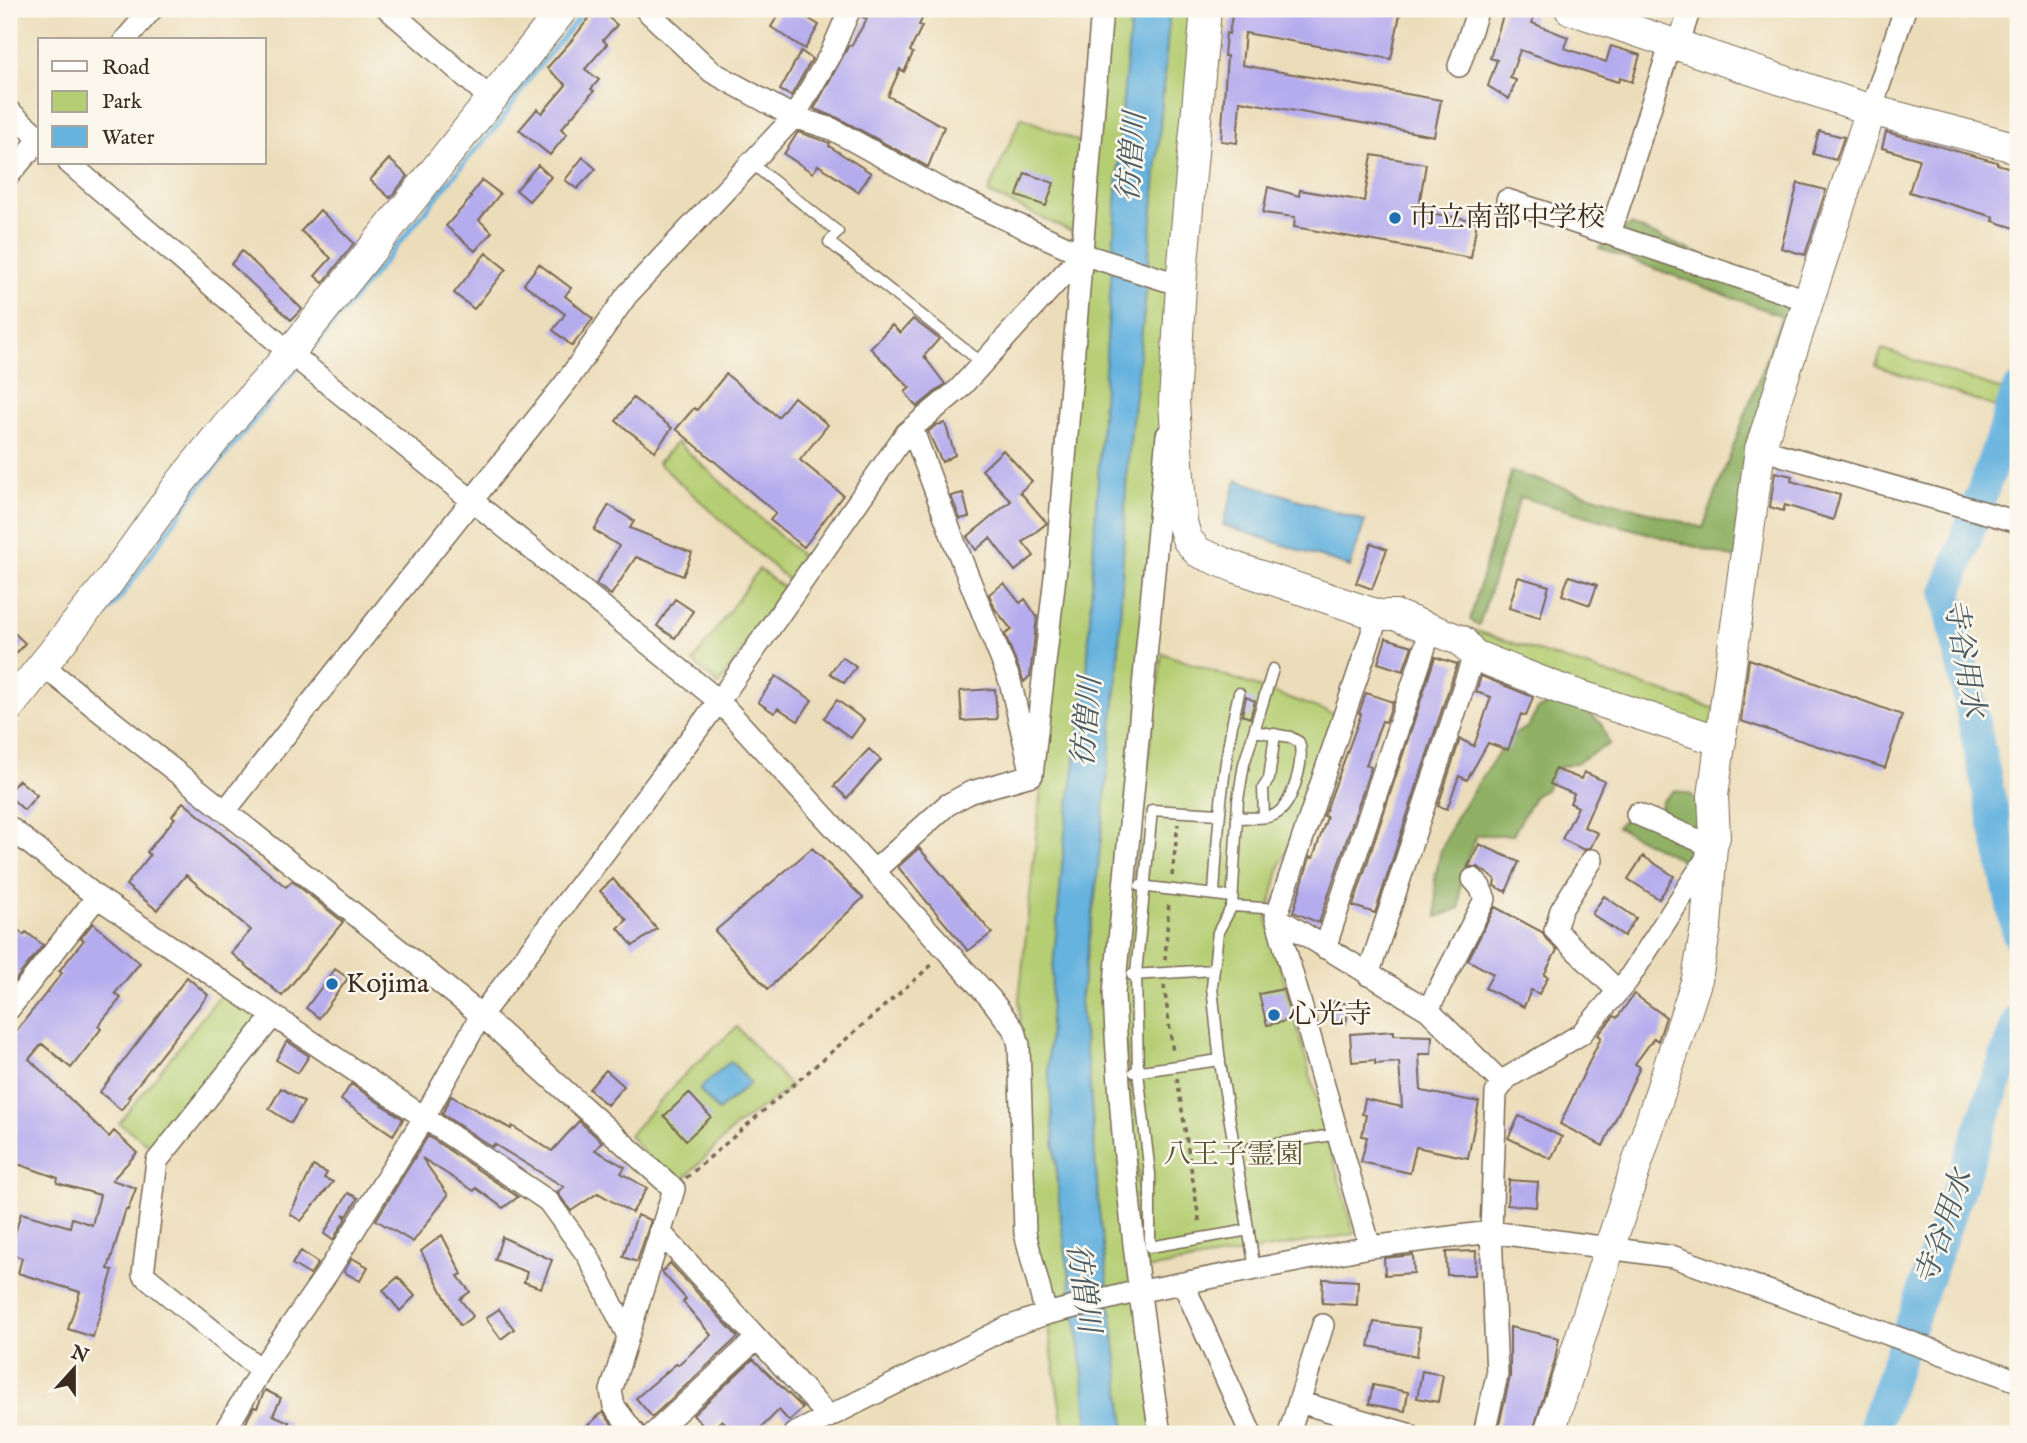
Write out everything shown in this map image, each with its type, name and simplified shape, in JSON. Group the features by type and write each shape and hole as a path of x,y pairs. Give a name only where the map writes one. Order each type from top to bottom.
{"street":[{"path":"127,38 152,9"},
{"path":"388,9 491,99"},
{"path":"14,690 42,665 106,586 180,483 289,352 563,9"},
{"path":"645,9 712,72 794,117 832,129 944,191 1086,254 1181,285"},
{"path":"225,811 567,381 627,295 794,117 831,53 850,9"},
{"path":"1032,775 1056,568 1086,254 1102,9"},
{"path":"1206,9 1181,285 1174,402 1182,522 1187,540 1198,552 1237,568 1378,615 1395,615 1462,640 1475,654 1563,690 1721,741"},
{"path":"1459,66 1478,9"},
{"path":"1570,9 1871,110 2018,148"},
{"path":"1610,234 1675,44 1690,9"},
{"path":"1549,1434 1697,979 1706,927 1715,837 1713,796 1760,449 1905,9"},
{"path":"9,111 38,137"},
{"path":"9,175 38,141"},
{"path":"69,164 289,352 719,701 990,998 1015,1031 1018,1045 1025,1233 1046,1314"},
{"path":"1507,200 1810,301"},
{"path":"223,1434 261,1370 328,1272 424,1118 481,1016 719,701 905,433 959,389 1086,254"},
{"path":"1160,1434 1135,1293 1128,1073 1114,993 1126,975 1165,442 1174,402"},
{"path":"912,428 1010,681 1032,775"},
{"path":"1760,449 2018,522"},
{"path":"1370,1247 1278,913 1378,615"},
{"path":"1325,948 1432,629"},
{"path":"1368,975 1475,654"},
{"path":"42,665 481,1016 674,1189 611,1391 614,1406 635,1434"},
{"path":"874,871 947,805 971,792 1032,775"},
{"path":"1637,814 1712,848"},
{"path":"9,827 97,897 548,1201 588,1256 628,1336"},
{"path":"1484,1434 1497,1375 1491,1232 1496,1093 1507,1078 1581,1034 1618,991 1677,907 1712,848"},
{"path":"1592,860 1561,910 1555,930 1618,991"},
{"path":"1428,1010 1485,899 1473,879"},
{"path":"9,1009 97,897"},
{"path":"1278,913 1325,948 1428,1010 1503,1084"},
{"path":"261,1370 144,1275 157,1161 273,1016"},
{"path":"660,1232 829,1417"},
{"path":"794,1434 1008,1327 1046,1314 1183,1283 1370,1247 1491,1232 1674,1257 2018,1381"},
{"path":"1183,1283 1251,1434"},
{"path":"1289,1434 1323,1325"},
{"path":"653,1434 757,1338"},
{"path":"1299,1402 1408,1434"}],"lane":[{"path":"751,163 838,232 829,242 982,363"},
{"path":"1255,1269 1220,1060 1212,987 1218,932 1232,901 1237,818 1244,764 1273,669"},
{"path":"1214,894 1219,814 1229,733 1239,693"},
{"path":"1237,818 1264,817 1277,813 1289,799 1299,772 1299,742 1290,737 1254,731"},
{"path":"1264,817 1263,788 1269,779 1275,734"},
{"path":"1219,814 1152,810 1133,886 1214,894 1278,913"},
{"path":"1126,975 1214,970"},
{"path":"1220,1060 1128,1073 1150,1174 1150,1247 1249,1230"},
{"path":"1251,1148 1338,1134"}],"path":[{"path":"1180,812 1170,890 1164,995 1203,1238"},
{"path":"674,1189 947,952"}],"green space":[{"name":"八王子霊園","path":"1102,9 1200,9 1122,961 1162,653 1343,717 1280,866 1267,918 1354,1234 1147,1269 1124,1027 1160,1434 1064,1434 1033,1226 1019,1000 1046,742 1084,237 988,193 1021,117 1091,147"},
{"path":"1631,225 1802,298 1745,561 1520,497 1479,625 1470,620 1511,472 1703,528 1782,316 1599,248"},
{"path":"1882,349 2013,394 2007,411 1876,366"},
{"path":"677,442 804,558 789,581 658,463"},
{"path":"759,569 784,588 719,685 693,662"},
{"path":"1467,628 1725,712 1721,741 1474,655"},
{"path":"1556,701 1577,705 1601,723 1609,744 1575,763 1561,767 1545,790 1535,795 1513,835 1477,835 1460,879 1460,908 1437,917 1435,878 1441,850 1457,815 1499,752 1516,733 1528,727 1538,709"},
{"path":"1675,790 1692,795 1701,813 1699,855 1685,862 1617,827 1626,818 1658,824 1661,802"},
{"path":"224,990 262,1016 156,1150 119,1123"},
{"path":"737,1027 791,1087 736,1126 674,1189 629,1135 685,1074"}],"water":[{"name":"彷僧川","path":"1132,9 1170,9 1145,303 1127,468 1118,670 1095,898 1080,1001 1090,1085 1099,1211 1126,1434 1089,1434 1080,1349 1060,1213 1048,1064 1051,992 1065,833 1087,674 1123,99"},
{"path":"1237,480 1365,521 1350,567 1223,525"},
{"path":"731,1061 750,1083 718,1111 699,1089"}],"building":[{"path":"596,9 615,9 608,17 617,25 603,40 607,44 585,69 599,80 591,89 594,91 561,129 567,134 550,155 519,130 537,109 542,113 566,85 547,68"},
{"path":"782,9 793,9 819,25 805,49 771,27"},
{"path":"863,9 927,9 910,51 913,53 904,72 900,69 888,96 944,127 928,167 838,118 814,109 849,45 851,46 867,19 861,16"},
{"path":"1233,9 1401,9 1391,59 1245,33 1242,65 1441,100 1434,136 1240,101 1237,143 1221,141 1226,33 1229,34"},
{"path":"1505,9 1536,11 1532,23 1568,37 1564,48 1606,62 1611,46 1640,55 1632,82 1620,78 1618,82 1520,50 1510,78 1516,80 1509,99 1488,86 1497,60 1490,58"},
{"path":"801,51 812,59 791,96 780,90"},
{"path":"1819,131 1844,137 1836,160 1813,154"},
{"path":"798,132 830,143 829,146 871,173 858,192 818,165 813,173 784,154"},
{"path":"1886,132 2018,170 2018,229 1993,221 1994,217 1909,192 1919,159 1882,148"},
{"path":"1372,155 1426,164 1418,211 1477,221 1471,258 1294,227 1295,217 1263,213 1268,187 1299,196 1300,190 1364,201"},
{"path":"583,157 596,169 577,189 565,180"},
{"path":"389,159 408,176 390,198 370,180"},
{"path":"538,165 551,177 529,201 516,190"},
{"path":"1025,173 1054,183 1046,206 1017,196"},
{"path":"482,180 500,194 479,220 492,232 475,251 446,226 471,198"},
{"path":"1798,183 1826,190 1805,255 1781,248"},
{"path":"320,210 354,243 323,283 315,276 331,258 301,231"},
{"path":"242,251 302,309 291,320 231,264"},
{"path":"486,253 506,269 474,309 454,293"},
{"path":"539,264 571,288 565,296 593,319 572,346 553,330 565,314 524,284"},
{"path":"913,319 939,339 924,356 945,384 917,407 905,392 910,388 870,348 892,325 900,333"},
{"path":"726,374 778,417 794,397 828,425 800,460 843,495 804,547 770,520 776,513 676,429 694,408 697,410"},
{"path":"633,398 672,428 655,451 616,421"},
{"path":"945,423 955,455 942,462 928,432 936,425"},
{"path":"1003,450 1032,481 1020,492 1047,523 1023,542 1034,556 1015,571 990,538 976,550 967,537 1011,501 982,470"},
{"path":"1775,472 1792,476 1791,481 1840,495 1833,520 1785,505 1783,511 1770,507"},
{"path":"963,493 969,517 960,519 951,496"},
{"path":"609,505 634,521 630,528 692,553 683,576 636,557 611,595 596,584 619,546 594,530"},
{"path":"1371,543 1387,549 1372,589 1356,583"},
{"path":"1569,576 1597,585 1590,605 1562,595"},
{"path":"1518,577 1549,586 1540,617 1509,608"},
{"path":"1004,583 1020,603 1025,599 1037,617 1030,676 1024,682 1005,634 1012,630 995,609 989,594"},
{"path":"675,599 693,611 675,638 657,626"},
{"path":"9,628 25,643 9,662"},
{"path":"1386,638 1412,646 1403,671 1378,663"},
{"path":"842,657 856,667 844,683 830,673"},
{"path":"1435,657 1457,664 1375,913 1353,906"},
{"path":"1749,659 1902,715 1885,768 1741,721"},
{"path":"776,676 812,700 798,721 778,708 774,713 758,702"},
{"path":"1481,676 1533,697 1526,716 1521,714 1508,750 1488,743 1467,780 1459,776 1447,809 1438,806 1460,739 1474,746 1491,697 1476,692"},
{"path":"995,689 997,719 962,721 960,691"},
{"path":"1366,693 1393,702 1386,722 1382,721 1366,765 1371,767 1319,923 1293,912 1310,857 1313,858 1327,817 1324,816"},
{"path":"1246,697 1255,701 1250,718 1242,715"},
{"path":"837,700 864,720 851,738 824,718"},
{"path":"869,749 881,760 847,798 834,786"},
{"path":"1555,769 1581,779 1584,772 1604,781 1584,827 1598,833 1591,847 1584,850 1562,839 1578,807 1570,803 1574,794 1550,784"},
{"path":"19,780 37,795 24,810 9,796 9,791"},
{"path":"183,802 286,887 292,881 343,922 282,996 231,953 251,930 186,875 157,910 126,885 150,855 147,852 175,818 172,816"},
{"path":"1479,844 1519,862 1506,892 1494,886 1495,879 1478,867 1468,867"},
{"path":"812,848 863,898 768,989 715,931"},
{"path":"919,848 992,933 968,951 898,867"},
{"path":"1643,856 1674,876 1659,899 1628,879"},
{"path":"613,879 657,929 633,946 618,928 627,920 600,891"},
{"path":"1604,896 1636,918 1624,936 1592,914"},
{"path":"1495,907 1542,932 1557,950 1544,975 1548,977 1539,994 1531,990 1524,1007 1485,988 1493,974 1468,960"},
{"path":"9,923 43,945 9,988"},
{"path":"93,923 140,963 115,993 121,998 98,1026 101,1029 71,1068 42,1044 29,1059 109,1137 114,1131 137,1153 112,1180 136,1188 128,1210 126,1209 108,1269 113,1270 93,1337 68,1329 80,1292 18,1273 22,1258 9,1254 21,1213 70,1227 72,1218 92,1225 100,1195 57,1183 58,1178 9,1161 9,1040 62,973 59,971 84,940 81,938"},
{"path":"335,969 348,978 319,1018 306,1008"},
{"path":"187,977 208,995 128,1097 130,1098 121,1110 100,1092"},
{"path":"1283,989 1292,1020 1267,1025 1259,994"},
{"path":"1634,994 1666,1017 1658,1041 1654,1038 1635,1064 1640,1067 1603,1146 1560,1124 1601,1037 1598,1035 1614,1016 1617,1018"},
{"path":"1333,1001 1349,1004 1346,1023 1330,1020"},
{"path":"1394,1031 1394,1035 1432,1036 1431,1054 1419,1054 1421,1091 1479,1102 1468,1158 1416,1147 1410,1173 1361,1162 1367,1137 1362,1136 1366,1115 1362,1114 1365,1099 1402,1107 1399,1062 1352,1062 1350,1034"},
{"path":"287,1041 309,1056 298,1073 276,1060"},
{"path":"606,1070 624,1086 607,1105 589,1089"},
{"path":"351,1084 403,1119 393,1135 341,1100"},
{"path":"281,1088 304,1102 291,1123 269,1109"},
{"path":"689,1093 711,1117 686,1140 664,1116"},
{"path":"451,1096 511,1129 512,1126 552,1151 579,1121 602,1142 595,1150 625,1167 621,1173 647,1188 632,1213 598,1193 571,1211 557,1192 564,1187 494,1144 492,1147 442,1114"},
{"path":"1519,1116 1562,1137 1551,1159 1508,1138"},
{"path":"428,1136 518,1197 503,1208 476,1188 474,1191 422,1158 448,1195 413,1242 376,1220"},
{"path":"313,1166 327,1173 324,1178 333,1182 301,1221 290,1214"},
{"path":"1509,1180 1538,1182 1536,1207 1507,1205"},
{"path":"348,1193 358,1198 347,1216 343,1214 346,1218 333,1240 324,1234"},
{"path":"637,1215 651,1220 637,1262 623,1257"},
{"path":"442,1235 462,1274 458,1276 470,1292 460,1299 473,1316 460,1326 421,1251"},
{"path":"502,1237 552,1260 541,1288 524,1282 527,1272 495,1260"},
{"path":"301,1251 318,1263 310,1275 292,1264"},
{"path":"1476,1251 1475,1275 1447,1275 1446,1252"},
{"path":"1413,1255 1414,1273 1385,1275 1384,1258"},
{"path":"352,1258 368,1267 360,1281 344,1272"},
{"path":"670,1263 738,1337 652,1417 636,1398 711,1335 683,1302 686,1299 662,1272"},
{"path":"398,1277 415,1296 400,1311 383,1290"},
{"path":"1323,1279 1358,1281 1357,1305 1322,1303"},
{"path":"499,1309 514,1329 501,1339 486,1318"},
{"path":"1374,1322 1420,1328 1417,1356 1369,1346"},
{"path":"1510,1327 1559,1338 1555,1360 1532,1434 1497,1434 1510,1377"},
{"path":"753,1359 803,1408 789,1421 779,1410 755,1434 736,1434 722,1420 709,1432 693,1415"},
{"path":"1422,1371 1443,1375 1438,1402 1417,1398"},
{"path":"1373,1385 1408,1392 1405,1411 1369,1404"},
{"path":"265,1390 281,1398 273,1415 289,1422 283,1434 241,1434 254,1407 257,1408"},
{"path":"603,1412 619,1434 578,1434"}],"waterway":[{"path":"305,359 499,124 531,76 586,9"},
{"path":"59,668 121,597 195,492 299,366"},
{"name":"寺谷用水","path":"2018,390 1947,593 2018,934"},
{"name":"寺谷用水","path":"1872,1434 2018,1021"}],"place":[{"name":"市立南部中学校","path":"1395,218"},
{"name":"Kojima","path":"332,984"},
{"name":"心光寺","path":"1274,1015"}]}
